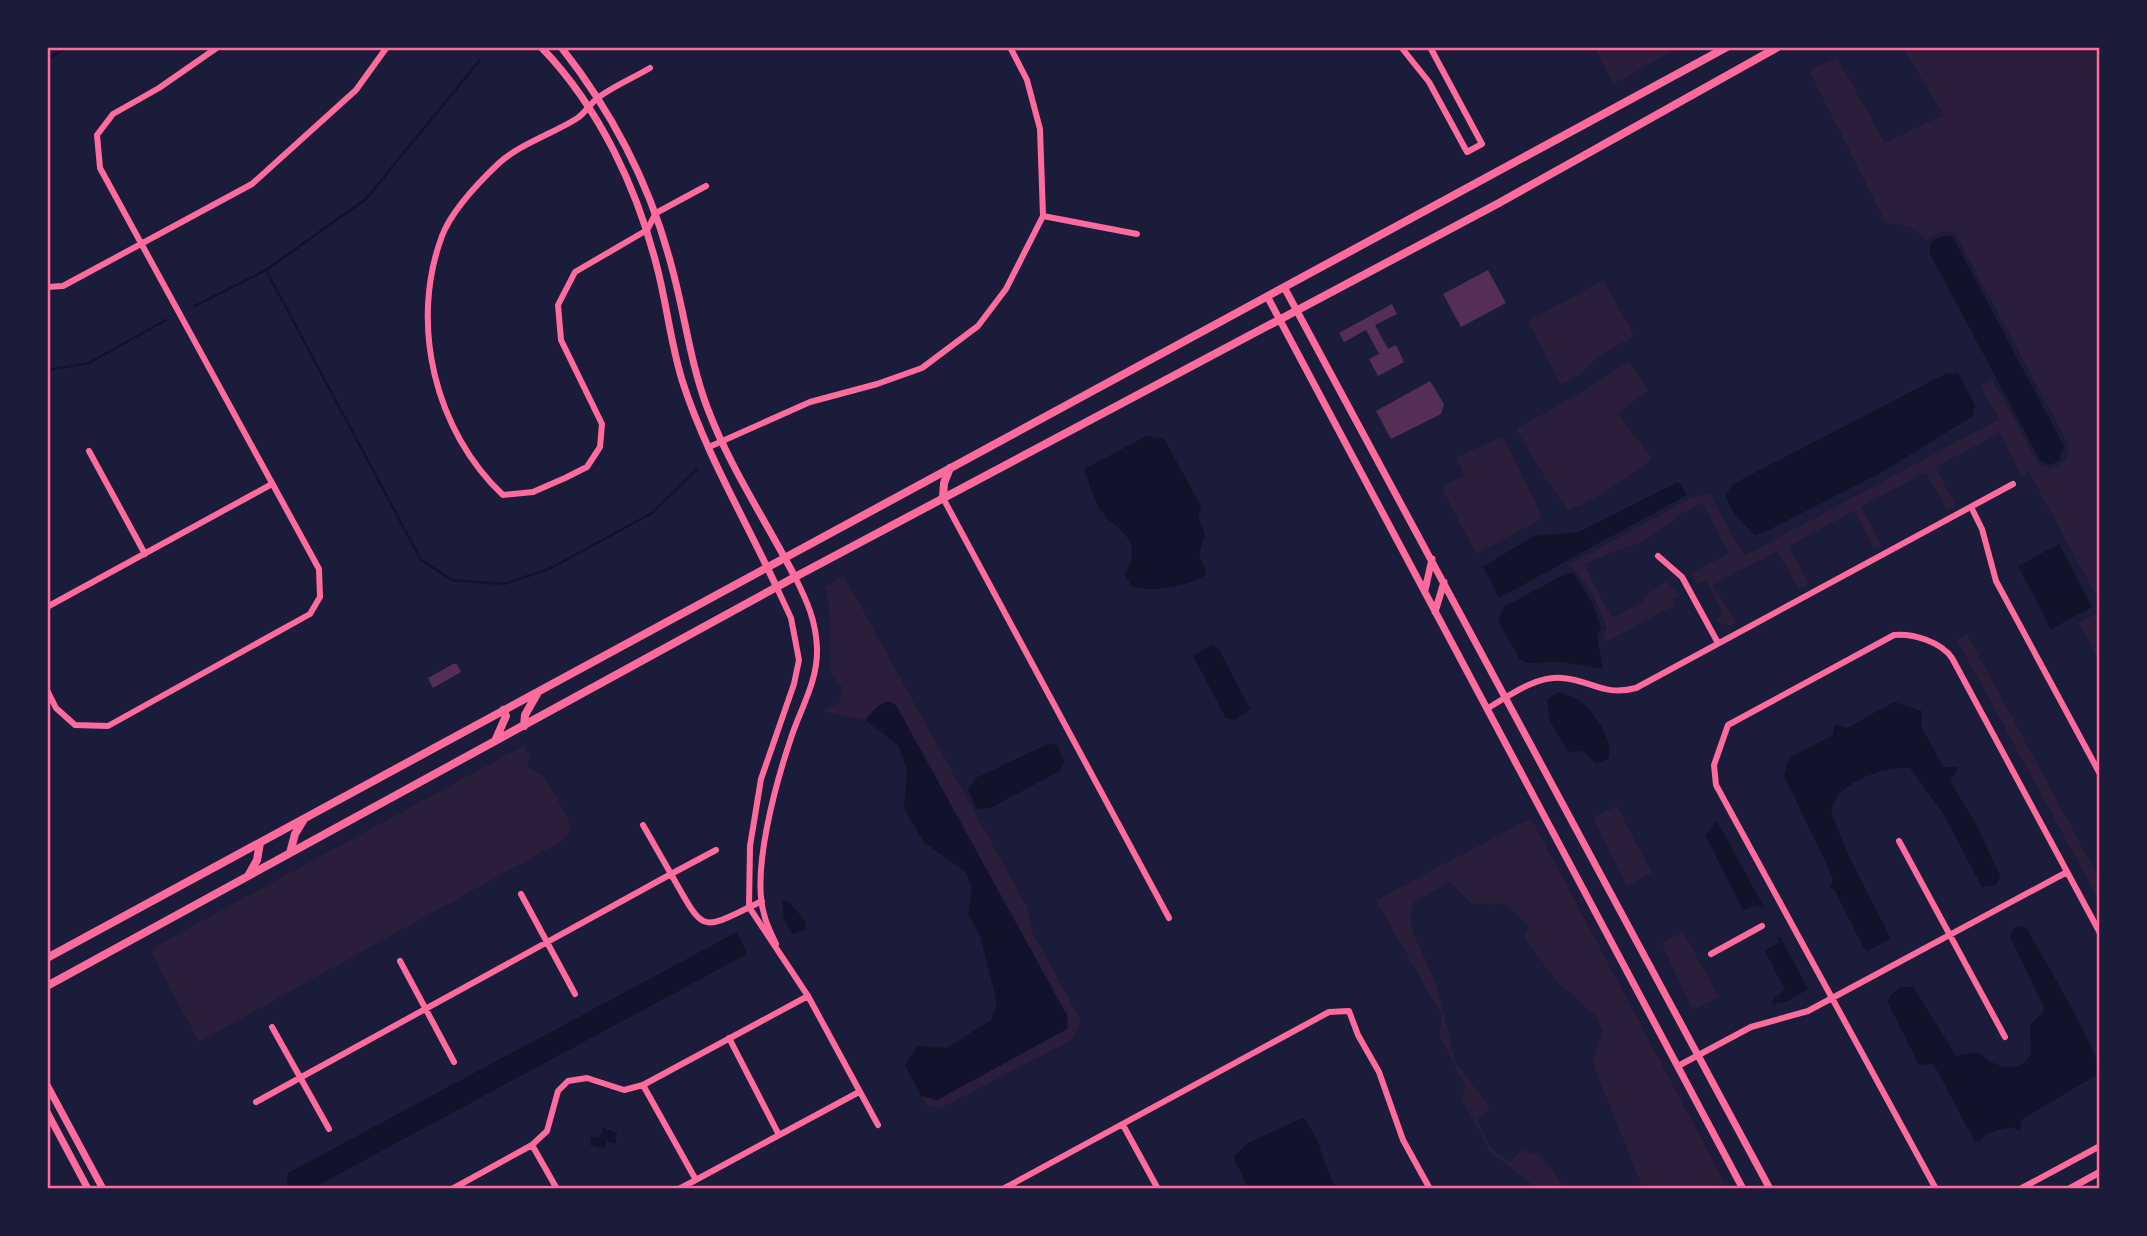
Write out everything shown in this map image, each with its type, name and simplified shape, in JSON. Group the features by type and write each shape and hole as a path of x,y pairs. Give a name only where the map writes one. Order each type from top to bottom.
{"main road":[{"path":"47,958 1727,47"},
{"path":"47,986 776,587 1499,203 1777,47"},
{"path":"943,498 944,483 950,468"},
{"path":"523,726 525,715 539,691"},
{"path":"495,741 506,716 503,710"},
{"path":"290,853 295,834 304,819"},
{"path":"248,876 257,860 260,843"}],"street":[{"path":"47,690 56,708 75,725 108,726 310,614 320,597 318,569 100,168 97,135 113,114 159,88 218,47"},
{"path":"47,288 63,286 252,184 356,90 387,47"},
{"path":"541,47 588,107 614,152 647,230 682,379 709,447 791,618 799,660 794,684 761,779 750,846 749,907 808,996 878,1125"},
{"path":"561,47 598,97 626,144 656,213 673,269 695,373 721,440 795,577 814,620 817,650 812,686 792,734 764,845 763,914 784,962"},
{"path":"709,447 810,402 877,384 922,368 978,326 1006,289 1042,216 1040,129 1027,80 1010,47"},
{"path":"1401,47 1429,82 1466,152 1482,144 1430,47"},
{"path":"650,68 598,97 580,117 499,162 464,202 443,233 433,269 427,310 429,356 439,392 480,473 503,495 533,492 565,478 587,467 600,447 602,424 561,340 558,306 575,272 647,230 656,213 706,186"},
{"path":"1042,216 1137,234"},
{"path":"1284,287 1770,1189"},
{"path":"1268,296 1743,1189"},
{"path":"89,451 145,554"},
{"path":"47,607 272,484"},
{"path":"1488,708 1545,679 1563,678 1617,693 1636,688 2013,484"},
{"path":"943,498 1169,918"},
{"path":"1971,507 1982,528 1996,581 2100,774"},
{"path":"1658,556 1682,577 1718,643"},
{"path":"1425,591 1432,559"},
{"path":"1436,612 1444,581"},
{"path":"1936,1189 1716,785 1713,778 1716,755 1725,731 1733,720 1894,635 1912,636 1942,646 1952,658 2100,933"},
{"path":"643,825 696,918 706,923 717,922 762,901"},
{"path":"1899,841 2005,1037"},
{"path":"256,1102 716,849"},
{"path":"1678,1066 1751,1027 1808,1011 2067,872"},
{"path":"521,894 575,994"},
{"path":"1711,954 1762,926"},
{"path":"400,961 454,1062"},
{"path":"452,1189 532,1144 547,1131 558,1091 568,1081 587,1078 624,1090 643,1085 808,996"},
{"path":"1003,1189 1329,1012 1349,1011 1379,1072 1404,1140 1430,1189"},
{"path":"272,1027 329,1129"},
{"path":"729,1038 779,1135"},
{"path":"47,1085 103,1189"},
{"path":"643,1085 696,1180"},
{"path":"679,1189 859,1092"},
{"path":"47,1112 88,1189"},
{"path":"1123,1125 1158,1189"},
{"path":"532,1144 557,1189"},
{"path":"2020,1189 2100,1146"},
{"path":"2069,1189 2100,1172"}],"shaded area":[{"path":"1594,47 1680,47 1613,84"},
{"path":"1903,47 2100,47 2100,603 2029,472 2021,476 2000,433 1935,467 1956,506 1947,511 1926,472 1861,507 1882,545 1874,549 1854,511 1789,546 1809,583 1799,589 1777,551 1713,585 1736,623 1730,626 1717,622 1716,618 1723,614 1706,580 1697,585 1691,573 1729,554 1702,503 1675,517 1676,520 1644,541 1584,565 1612,618 1644,601 1643,598 1666,581 1679,595 1672,599 1675,605 1606,642 1603,636 1607,628 1595,598 1570,564 1689,499 1709,493 1744,556 1999,419 1980,385 1992,379 2038,464 2051,469 2062,463 2068,454 2069,445 1955,233 1943,231 1927,240 1908,226 1886,223 1809,70 1837,57 1885,143 1943,115"},
{"path":"1944,236 1952,236 2064,446 2059,461 2049,465 2040,460 1929,252 1931,242"},
{"path":"1604,280 1634,336 1602,354 1579,375 1561,385 1528,321"},
{"path":"1629,361 1648,391 1618,413 1652,459 1605,493 1568,511 1516,429 1585,390"},
{"path":"1947,373 1958,373 1975,405 1972,417 1875,476 1766,531 1755,535 1735,516 1725,496 1733,484"},
{"path":"1147,436 1164,439 1201,506 1198,517 1205,533 1199,555 1207,574 1181,585 1161,589 1132,587 1125,575 1131,561 1130,543 1098,506 1084,469"},
{"path":"1503,436 1542,516 1538,521 1476,554 1443,490 1446,485 1464,475 1456,458"},
{"path":"1678,482 1687,495 1499,598 1483,567 1534,536 1579,532"},
{"path":"2059,544 2092,607 2051,629 2018,566"},
{"path":"1573,573 1592,602 1601,628 1597,635 1603,669 1563,662 1526,663 1519,658 1498,621 1504,607 1565,574"},
{"path":"844,576 1027,907 1032,931 1081,1021 1072,1040 939,1109 926,1105 921,1096 937,1100 1066,1029 888,701 878,706 865,720 822,711 839,703 843,688 831,675 829,605 825,587"},
{"path":"2100,612 2100,662 2079,623"},
{"path":"1967,634 2100,880 2100,902 1957,640"},
{"path":"1211,645 1219,649 1250,709 1235,720 1226,718 1193,656"},
{"path":"1558,692 1578,700 1594,715 1607,738 1610,753 1608,759 1596,764 1583,751 1570,752 1566,748 1550,721 1547,700"},
{"path":"888,701 896,705 1068,1017 1067,1029 937,1100 921,1096 905,1065 918,1046 947,1048 991,1020 997,1003 980,936 968,913 972,889 966,872 924,842 904,809 907,771 899,746 865,720 878,706"},
{"path":"1894,702 1922,711 1921,726 1943,767 1956,767 1959,770 1950,778 1952,784 1977,826 2001,878 1995,885 1982,887 1944,815 1910,768 1875,773 1852,784 1835,801 1831,811 1847,853 1890,939 1866,952 1834,889 1829,889 1833,879 1784,776 1789,758 1833,735 1835,724 1847,728"},
{"path":"1048,744 1057,745 1064,761 1060,771 990,808 977,809 968,790 976,778"},
{"path":"523,746 530,756 527,767 544,776 569,820 570,830 562,841 199,1042 152,954 154,947"},
{"path":"1617,806 1652,873 1627,886 1593,818"},
{"path":"1531,818 1728,1189 1643,1189 1592,1061 1603,1031 1594,1014 1554,979 1524,936 1529,927 1508,905 1472,904 1450,882 1414,902 1410,912 1412,930 1436,984 1456,1063 1490,1107 1477,1120 1492,1149 1510,1162 1522,1150 1541,1156 1566,1189 1538,1189 1490,1152 1462,1099 1465,1085 1439,1036 1442,1016 1376,900"},
{"path":"1717,821 1764,907 1762,909 1759,905 1743,910 1705,835"},
{"path":"782,899 790,903 806,922 805,930 792,934 784,919"},
{"path":"2021,926 2027,929 2069,1003 2091,1046 2100,1073 2024,1118 2020,1131 2013,1127 1999,1130 1975,1142 1937,1070 1932,1064 1919,1065 1888,1003 1889,997 1900,987 1913,987 1956,1056 1977,1052 1998,1065 2019,1065 2026,1061 2031,1053 2030,1024 2043,1013 2044,1007 2010,937 2014,928"},
{"path":"737,932 747,954 311,1189 292,1189 287,1182 288,1173"},
{"path":"1683,932 1719,997 1693,1010 1661,943"},
{"path":"1777,937 1780,937 1808,989 1788,1001 1772,1005 1774,998 1785,990 1765,951 1778,943"},
{"path":"1303,1118 1314,1134 1337,1189 1249,1189 1233,1157 1248,1143"},
{"path":"603,1128 617,1133 615,1144 607,1141 604,1149 590,1145 591,1136 599,1138"}],"building":[{"path":"1488,270 1506,303 1461,327 1443,294"},
{"path":"1392,304 1397,314 1375,325 1388,349 1396,345 1404,362 1378,376 1369,359 1379,354 1366,330 1344,342 1339,333"},
{"path":"1430,381 1444,404 1441,414 1391,439 1376,411"},
{"path":"457,664 461,672 433,688 428,678"}],"waterway":[{"path":"47,59 68,47"},
{"path":"195,306 266,270 366,199 479,61"},
{"path":"266,270 421,560 452,580 504,584 549,569 652,513 697,469"},
{"path":"47,370 89,363 166,320"}]}
